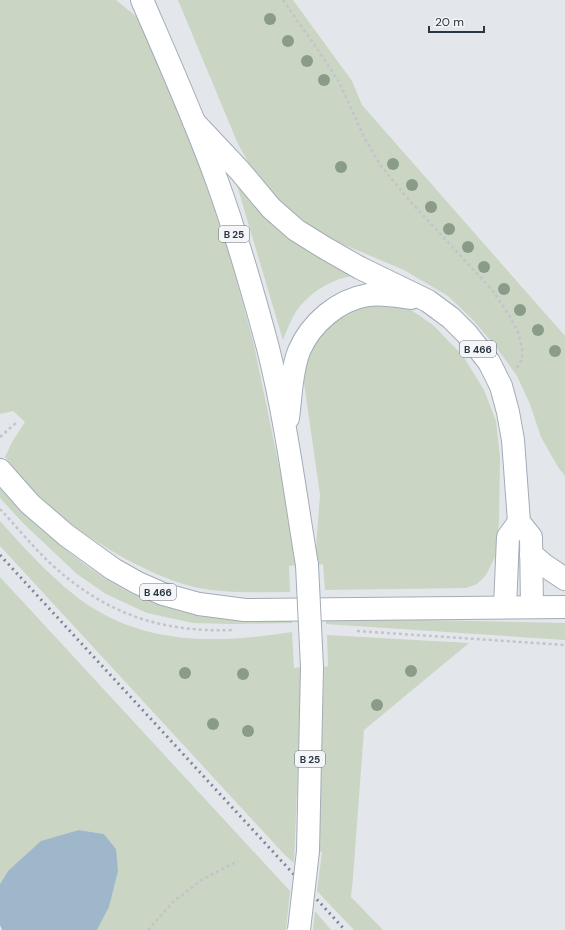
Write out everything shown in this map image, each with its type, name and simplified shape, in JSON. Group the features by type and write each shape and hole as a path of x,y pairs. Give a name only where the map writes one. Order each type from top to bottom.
{"main road":[{"path":"133,0 145,8"},
{"name":"B 25","path":"145,8 194,122 217,182 247,274 268,349 286,433 307,565 312,667 308,850 299,930"},
{"path":"194,122 240,172 270,208 296,230 360,268 428,301"},
{"name":"B 466","path":"286,433 294,370 299,351 313,328 322,319 342,304 369,295 399,296 428,301 451,318 467,334 489,362 501,386 513,440 520,522 531,537 532,607"},
{"name":"B 466","path":"0,470 30,504 66,535 113,569 138,583 163,594 199,604 246,610 565,607"},
{"path":"505,607 508,537 520,522"},
{"path":"531,554 565,579"}],"path":[{"path":"283,0 339,82 365,139 381,166 409,200 492,290 509,315 518,334 522,349 522,359 513,375 501,386"},
{"path":"0,437 17,422"},
{"path":"0,509 50,562 87,592 112,607 144,621 165,626 210,631 241,630"},
{"path":"354,630 565,645"},
{"path":"148,930 174,901 203,879 238,861"}],"green space":[{"path":"0,0 116,0 144,23 208,173 254,345 281,476 296,565 289,566 290,592 218,591 194,587 175,581 135,564 95,541 60,515 35,492 5,457 12,442 25,422 13,411 0,414"},
{"path":"178,0 293,0 352,81 362,105 565,336 565,476 558,467 541,437 530,404 517,376 496,347 473,320 448,296 404,270 328,238 302,220 275,197 251,167 238,144"},
{"path":"236,182 272,221 293,240 319,257 357,275 338,280 320,288 312,294 298,309 290,322 283,340"},
{"path":"331,302 404,305 433,325 463,356 484,390 496,421 500,457 499,522 495,557 486,575 477,584 466,588 325,590 323,564 317,565 316,548 320,495 301,362"},
{"path":"0,488 57,543 103,577 126,591 150,602 189,612 247,618 292,619 292,623 193,623 147,613 106,594 77,574 24,524 0,498"},
{"path":"0,521 42,566 76,597 112,618 136,628 187,638 213,639 265,636 292,632 294,668 302,667 294,863 284,854 0,546"},
{"path":"0,577 290,891 286,930 97,930 109,907 116,849 104,834 79,830 8,871 0,884"},
{"path":"326,618 565,623 565,640 326,624"},
{"path":"327,635 469,643 364,730 351,897 383,930 354,930 317,891 322,852 317,851 324,667 328,666"},
{"path":"315,911 331,930 313,930"}],"water":[{"path":"79,830 104,834 116,849 118,871 109,907 97,930 2,930 0,925 0,884 8,871 41,841"}],"railway":[{"path":"0,555 345,930"}]}
